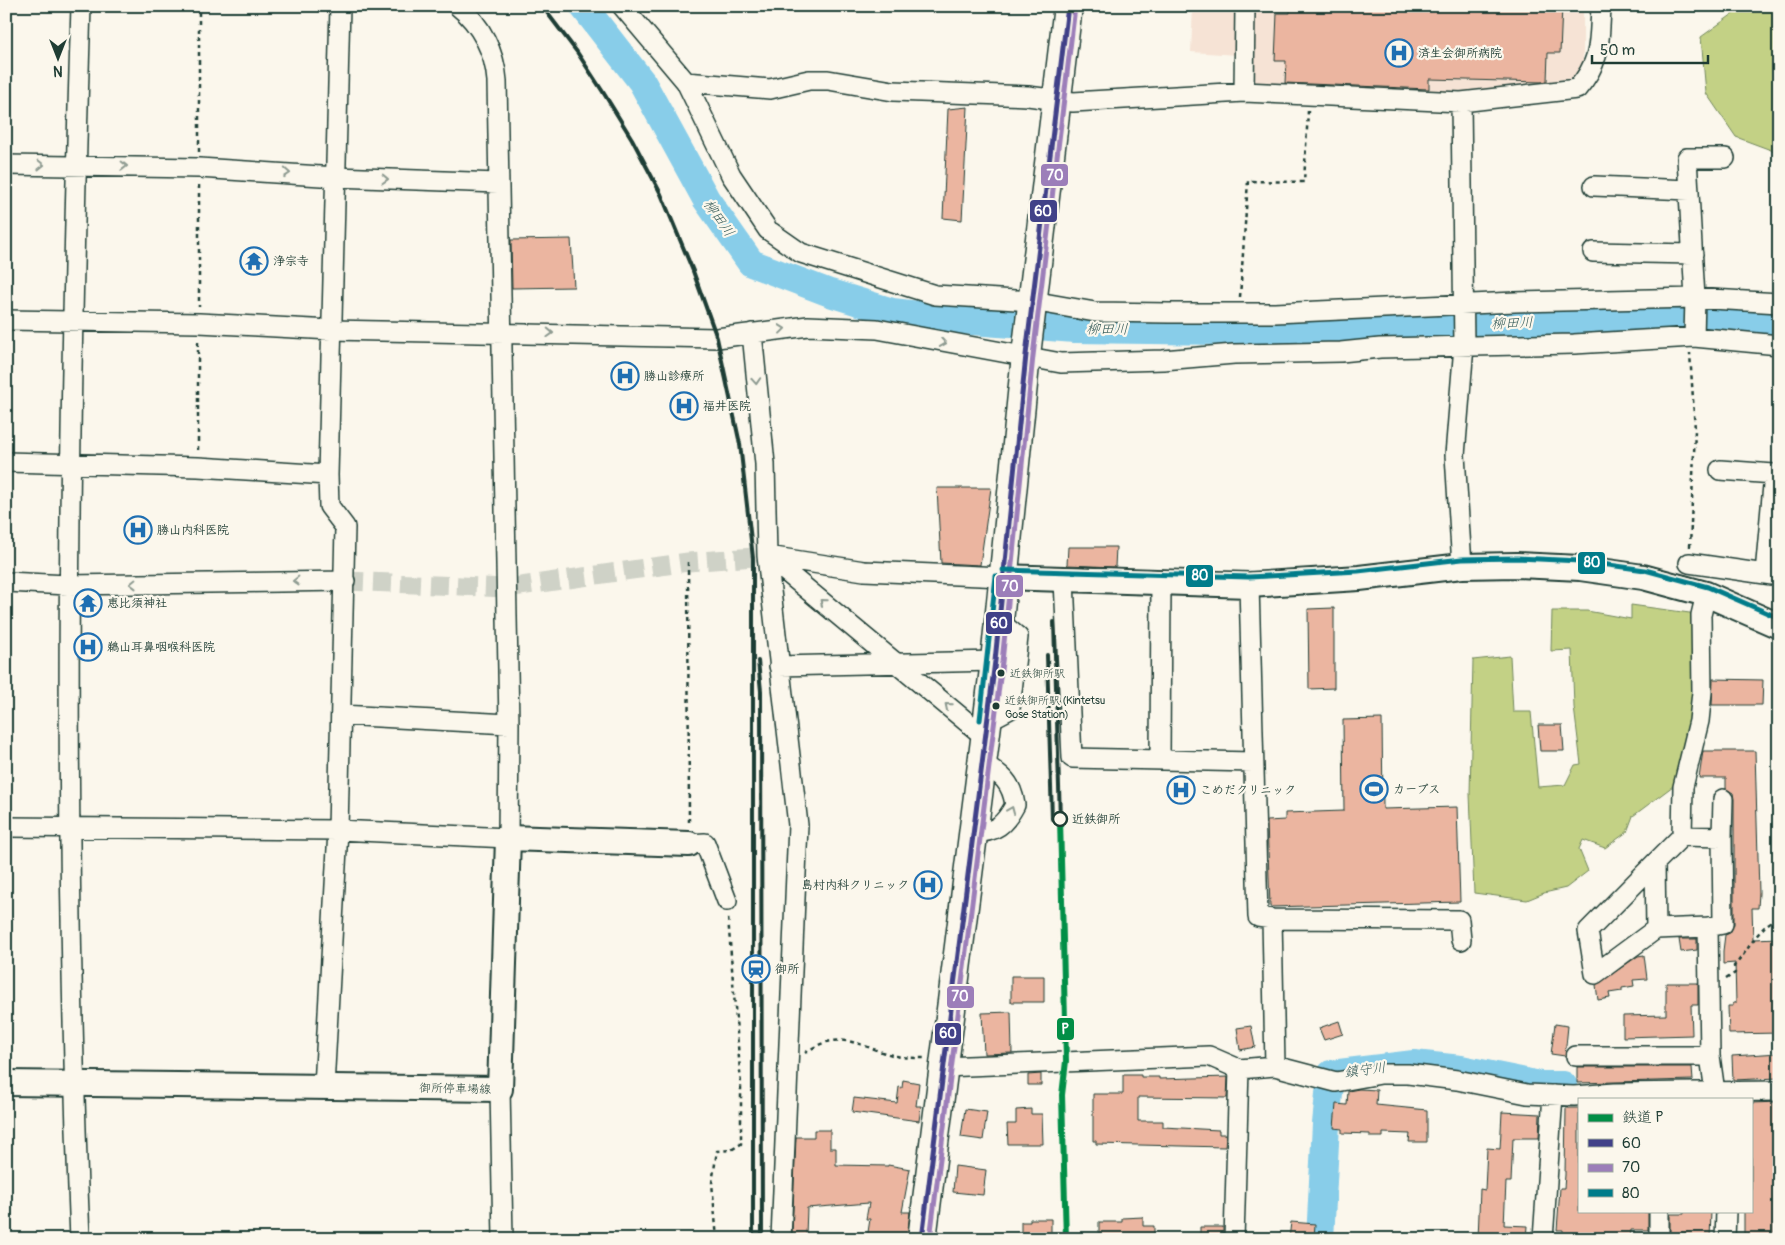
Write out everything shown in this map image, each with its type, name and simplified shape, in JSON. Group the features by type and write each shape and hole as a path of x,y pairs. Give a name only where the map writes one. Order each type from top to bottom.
{"highway":[{"path":"922,1239 995,661 1027,349 1068,6"}],"main road":[{"path":"1003,577 1161,583 1249,584 1359,578 1462,566 1517,564 1580,568 1643,577 1706,594 1779,626"},
{"path":"508,838 689,844"},
{"name":"御所停車場線","path":"6,1083 500,1089 508,838"}],"street":[{"path":"80,6 71,320 71,464 68,585 74,1083 80,1239"},
{"path":"324,1087 338,830 345,581 345,527 329,506 328,475 340,6"},
{"path":"6,827 338,830 508,838 509,724 496,65 488,43 465,11 458,6"},
{"path":"622,6 686,82 731,175 768,230 801,253 935,295 1094,312 1276,314 1464,304 1695,299 1779,303"},
{"path":"1244,92 1245,6"},
{"path":"686,82 770,89 809,80 828,80 893,91 1028,96 1073,102 1244,92 1461,102 1577,89 1590,75 1598,58 1601,6"},
{"path":"1461,102 1464,346 1455,455 1462,566"},
{"path":"1696,342 1687,158 1725,158"},
{"path":"6,165 199,168 336,177 498,183"},
{"path":"1594,186 1689,190"},
{"path":"1593,252 1693,254"},
{"path":"6,320 199,323 331,330 501,332 717,338 808,326 877,329 936,342 1027,349 1061,363 1163,360 1234,354 1341,352 1380,348 1696,342 1779,345"},
{"path":"752,333 765,464 767,556 798,824 782,1239"},
{"path":"6,462 198,467 328,475"},
{"path":"1689,563 1772,575 1774,474 1720,470"},
{"path":"767,556 864,571 1003,577"},
{"path":"767,556 985,740 998,772 1008,782 1015,805 1006,822 989,831 972,833"},
{"path":"1064,580 1072,758 1253,762"},
{"path":"6,582 68,585 345,581"},
{"path":"1160,760 1161,583"},
{"path":"1249,584 1258,918 1459,920 1461,940"},
{"path":"1706,594 1701,615 1702,692 1699,721 1683,787 1682,836 1588,931 1595,974 1656,929 1708,928 1723,924 1723,799"},
{"path":"985,740 1010,708 1018,637 999,621"},
{"path":"779,666 995,661"},
{"path":"341,715 509,724"},
{"path":"1682,836 1722,837"},
{"path":"689,844 706,842 727,901"},
{"path":"1655,863 1656,929"},
{"path":"1272,919 1275,1066"},
{"path":"1708,928 1710,1056 1724,1095"},
{"path":"943,1067 1209,1056 1239,1069 1275,1066 1336,1082 1381,1074 1408,1074 1457,1080 1527,1094 1660,1096 1724,1095 1779,1091"},
{"path":"1576,1056 1710,1056"},
{"path":"1234,1239 1239,1069"},
{"path":"500,1089 503,1239"},
{"path":"1543,1239 1553,1095"},
{"path":"1659,1212 1659,1239"},
{"path":"1725,1239 1726,1212"}],"path":[{"path":"199,6 199,168"},
{"path":"1241,313 1239,283 1247,211 1248,181 1304,182 1309,96"},
{"path":"1689,563 1695,430 1690,352 1696,342"},
{"path":"688,562 689,844"},
{"path":"717,1239 712,1183 717,1151 731,1150 741,1144 740,1084 727,901"},
{"path":"1709,982 1726,979 1735,973 1734,966 1744,956 1753,940 1771,920 1779,918"},
{"path":"789,1065 819,1043 852,1040 897,1056 928,1059 943,1067"}],"shaded area":[{"name":"済生会御所病院","path":"1193,6 1583,6 1583,78 1569,85 1461,98 1235,88 1237,55 1191,52"}],"green space":[{"path":"1744,6 1779,6 1779,153 1736,137 1706,93 1701,37"},
{"path":"1631,605 1697,614 1694,722 1673,786 1633,816 1627,832 1605,848 1583,840 1579,849 1588,871 1566,888 1544,893 1527,900 1474,893 1470,794 1473,660 1510,656 1513,712 1531,712 1538,787 1565,785 1575,765 1581,764 1574,707 1572,650 1551,651 1552,611 1587,611 1631,619"}],"building":[{"name":"済生会御所病院","path":"1290,6 1562,6 1560,53 1548,53 1547,81 1542,82 1429,79 1429,89 1285,83 1286,61 1275,61 1277,13 1290,13"},
{"path":"968,107 962,220 943,218 948,109"},
{"path":"571,239 574,287 512,288 511,240"},
{"path":"937,488 991,488 980,565 941,563"},
{"path":"1068,547 1116,547 1115,567 1067,565"},
{"path":"1334,608 1334,688 1309,689 1308,609"},
{"path":"1713,679 1763,680 1762,705 1712,705"},
{"path":"1382,719 1383,809 1457,807 1460,902 1270,907 1267,821 1285,820 1285,813 1344,811 1343,720"},
{"path":"1538,725 1562,725 1564,751 1540,751"},
{"path":"1703,751 1755,751 1759,893 1758,908 1752,908 1753,939 1779,938 1779,1033 1729,1034 1728,1006 1733,1006 1733,1003 1736,1003 1735,963 1723,964 1723,951 1725,935 1730,933 1734,924 1734,799 1733,793 1726,789 1726,778 1699,778"},
{"path":"1679,939 1697,939 1697,950 1681,952"},
{"path":"1644,955 1647,979 1633,980 1634,986 1622,988 1622,991 1609,993 1610,998 1598,1000 1596,985 1638,956"},
{"path":"1011,976 1044,976 1044,1002 1011,1002"},
{"path":"1666,983 1698,983 1698,1005 1691,1005 1692,1035 1623,1037 1623,1016 1666,1015"},
{"path":"1011,1012 1012,1053 984,1054 982,1013"},
{"path":"1339,1021 1343,1034 1324,1040 1319,1028"},
{"path":"1555,1024 1568,1026 1565,1056 1551,1054"},
{"path":"1251,1026 1255,1047 1240,1050 1237,1028"},
{"path":"1779,1053 1779,1078 1733,1080 1732,1056"},
{"path":"1577,1067 1692,1067 1693,1080 1577,1083"},
{"path":"1041,1074 1041,1085 1028,1085 1028,1075"},
{"path":"1123,1075 1159,1077 1159,1079 1228,1077 1227,1098 1138,1097 1138,1121 1163,1121 1163,1127 1219,1130 1219,1134 1226,1134 1225,1147 1096,1144 1096,1141 1093,1141 1093,1094 1123,1094"},
{"path":"903,1080 919,1083 916,1106 921,1106 919,1121 852,1112 854,1098 897,1103 899,1087 902,1088"},
{"path":"1359,1089 1377,1090 1376,1105 1427,1110 1427,1142 1409,1142 1410,1134 1383,1133 1383,1137 1370,1137 1370,1134 1342,1133 1342,1129 1334,1128 1336,1104 1347,1105 1348,1091"},
{"path":"1779,1102 1776,1176 1774,1176 1774,1239 1744,1239 1744,1212 1752,1212 1752,1103"},
{"path":"1566,1108 1578,1108 1578,1212 1648,1212 1648,1230 1631,1230 1630,1239 1563,1239 1563,1230 1557,1230 1560,1188 1564,1188"},
{"path":"965,1109 987,1112 983,1140 961,1137"},
{"path":"1031,1109 1031,1114 1042,1114 1043,1144 1008,1144 1007,1124 1016,1124 1016,1110"},
{"path":"1502,1112 1540,1114 1539,1138 1513,1138 1511,1182 1506,1182 1504,1225 1528,1226 1527,1239 1478,1239 1480,1189 1485,1190 1487,1148 1500,1149"},
{"path":"814,1130 830,1130 830,1148 836,1148 836,1165 888,1165 910,1169 902,1212 910,1212 907,1239 867,1239 870,1219 866,1219 869,1203 807,1208 806,1235 792,1234 796,1137 814,1137"},
{"path":"955,1166 986,1170 983,1195 953,1192"},
{"path":"1684,1212 1711,1212 1710,1239 1686,1239 1686,1233 1670,1233 1670,1214 1684,1214"},
{"path":"1143,1217 1143,1226 1154,1226 1154,1239 1099,1239 1099,1222 1122,1222 1122,1218"},
{"path":"1030,1219 1051,1219 1051,1237 1021,1237 1021,1222 1030,1222"},
{"path":"1291,1222 1315,1224 1314,1239 1289,1239"},
{"path":"1200,1227 1223,1227 1223,1239 1200,1239"}],"waterway":[{"name":"柳田川","path":"583,6 642,82 706,199 751,263 830,293 892,312 972,321 1075,329 1294,332 1663,317 1779,326"},
{"name":"鎮守川","path":"1320,1239 1326,1124 1331,1074 1414,1064 1461,1069 1540,1085 1563,1085"}],"tunnel":[{"path":"345,581 506,588 688,562 767,556"}],"railway":[{"path":"542,6 577,52 603,92 632,139 661,194 693,271 717,338 740,444 753,558 753,1239"},
{"path":"1054,622 1060,819"},
{"path":"1047,655 1052,819"},
{"path":"758,661 761,691 762,1239"}],"rail line":[{"name":"P","path":"1060,819 1066,1061 1062,1095 1066,1239"}],"transit line":[{"name":"60","path":"922,1239 995,661 1026,355 1068,6"},
{"name":"70","path":"930,1239 1002,662 1033,356 1075,7"},
{"name":"80","path":"1003,570 1249,577 1358,571 1462,559 1517,558 1580,561 1645,570 1708,587 1779,618"},
{"name":"80","path":"980,720 996,576"}],"place":[{"name":"済生会御所病院","path":"1399,53"},
{"name":"浄宗寺","path":"254,261"},
{"name":"勝山診療所","path":"625,376"},
{"name":"福井医院","path":"684,406"},
{"name":"勝山内科医院","path":"138,530"},
{"name":"恵比須神社","path":"88,603"},
{"name":"鵜山耳鼻咽喉科医院","path":"88,647"},
{"name":"近鉄御所駅","path":"1001,673"},
{"name":"近鉄御所駅 (Kintetsu Gose Station)","path":"996,706"},
{"name":"カーブス","path":"1374,789"},
{"name":"こめだクリニック","path":"1181,790"},
{"name":"近鉄御所","path":"1060,819"},
{"name":"島村内科クリニック","path":"928,885"},
{"name":"御所","path":"756,969"}]}
